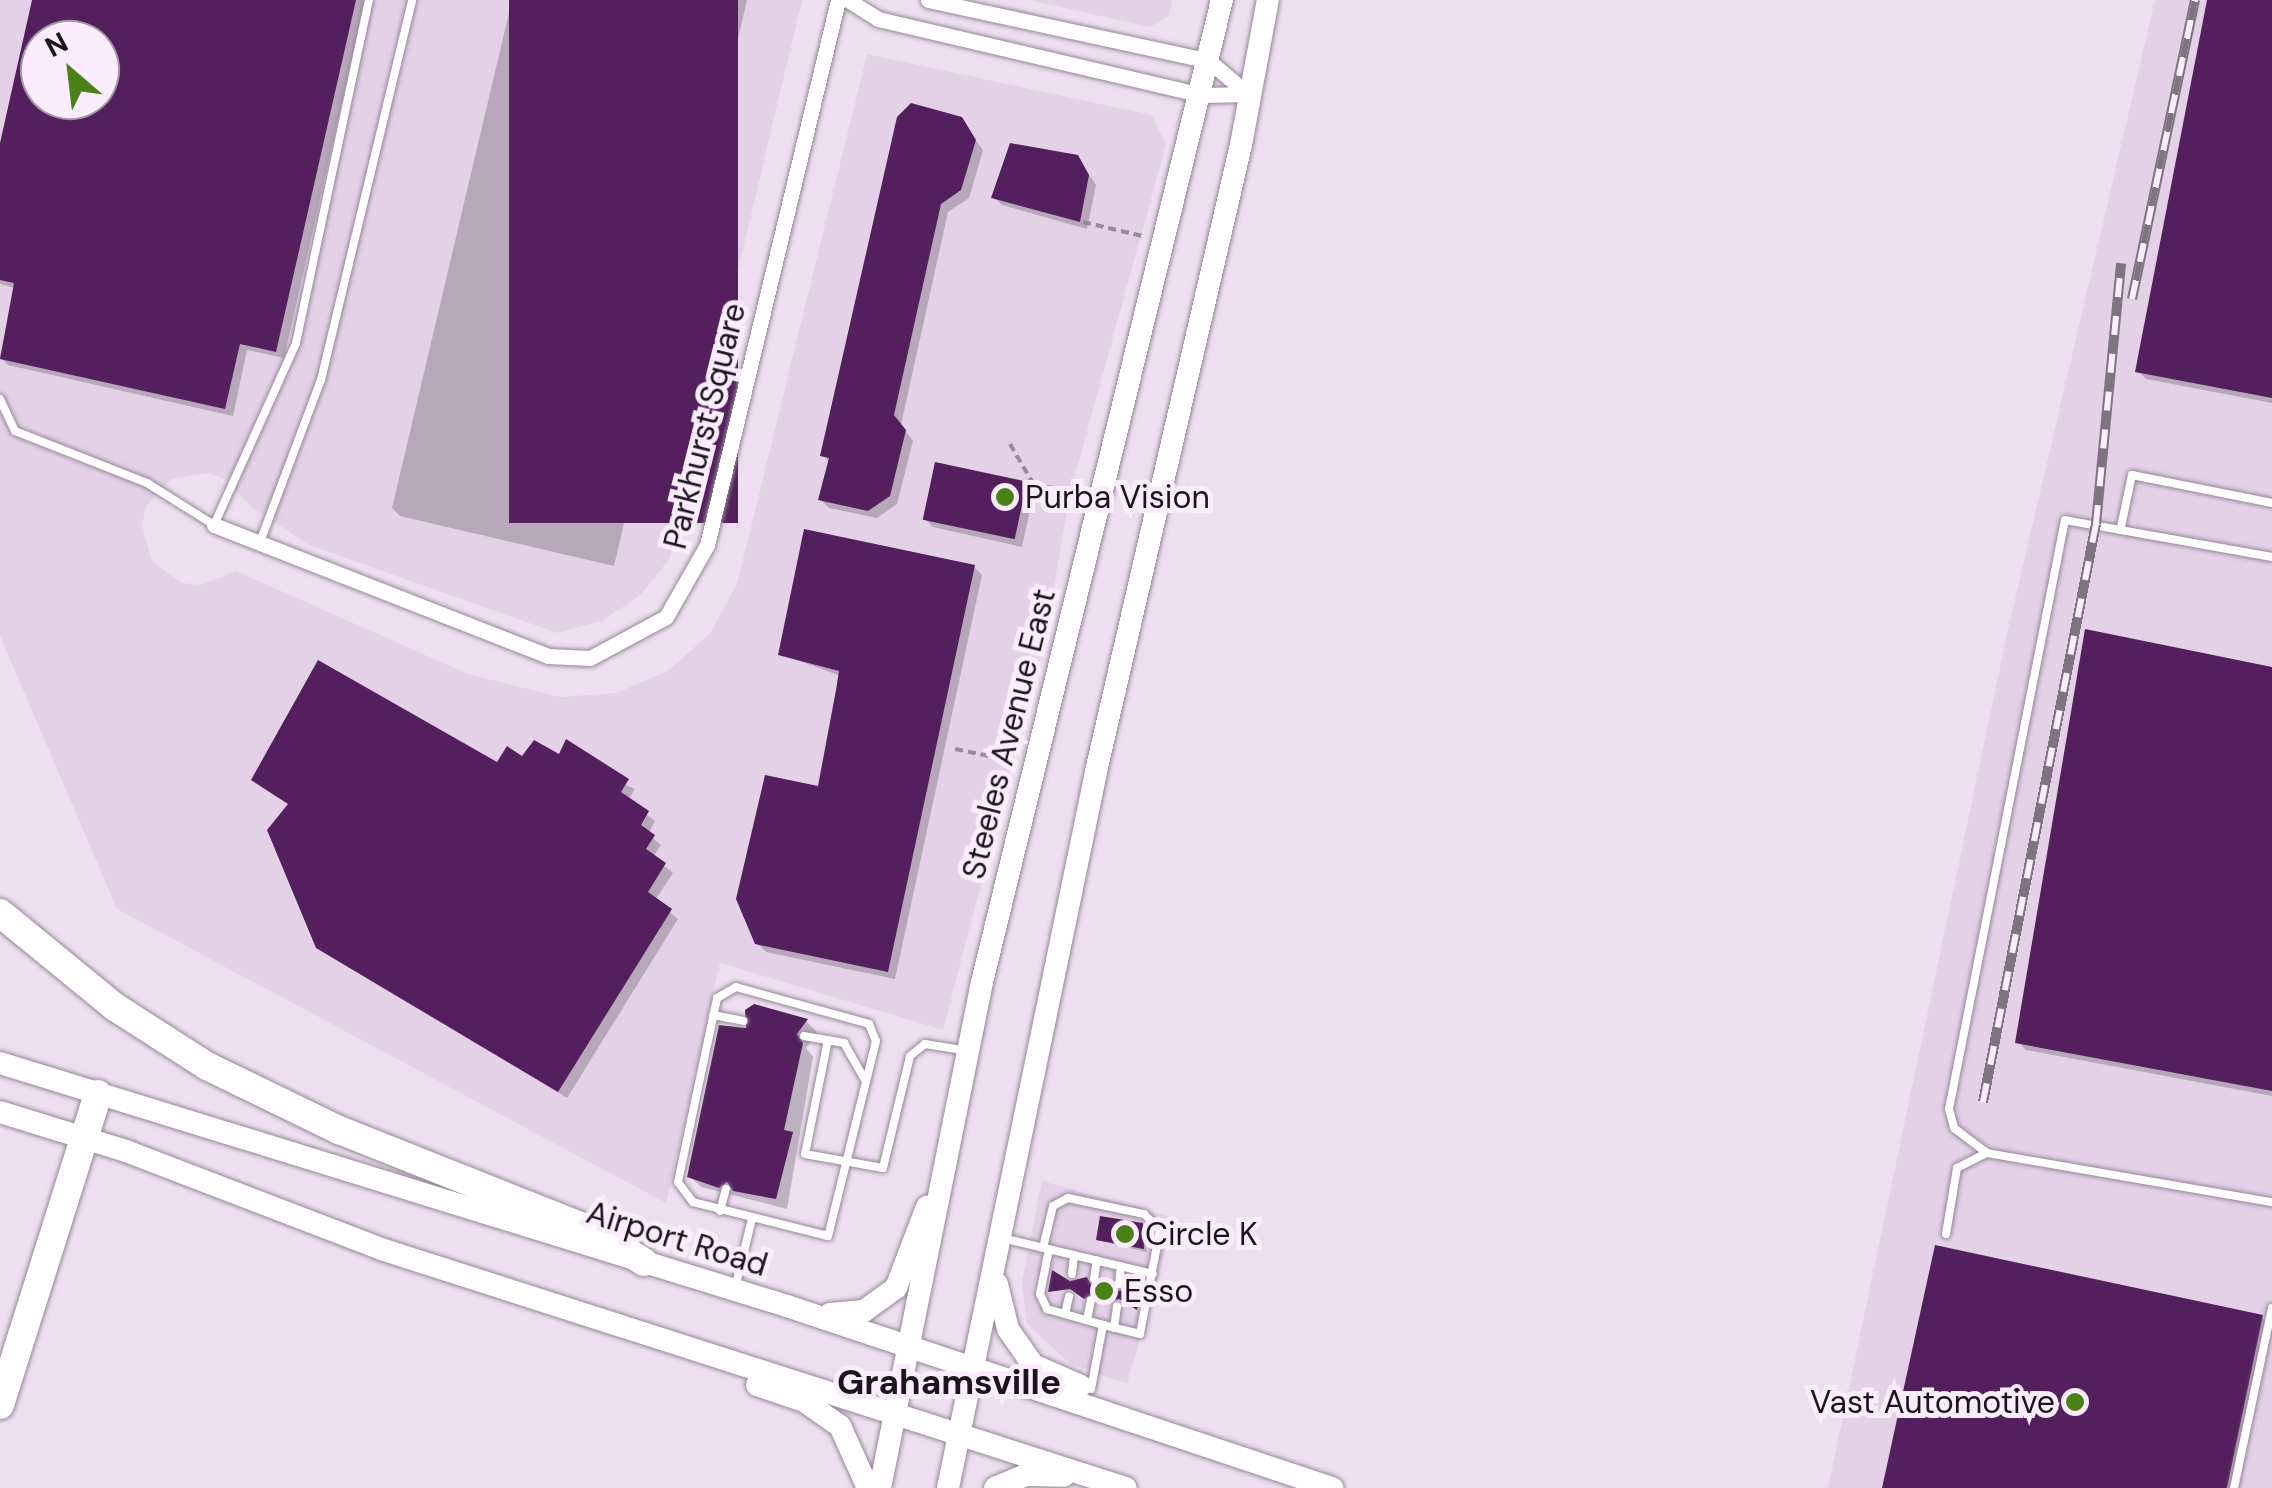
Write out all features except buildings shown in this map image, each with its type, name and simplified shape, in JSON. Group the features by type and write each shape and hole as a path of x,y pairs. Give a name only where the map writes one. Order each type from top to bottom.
{"highway":[{"path":"0,913 115,1007 223,1074 366,1141 600,1234 644,1262"},
{"path":"0,1405 98,1094"}],"main road":[{"name":"Steeles Avenue East","path":"880,1488 968,1051 1184,135 1202,95 1222,0"},
{"path":"948,1488 1268,0"},
{"name":"Airport Road","path":"0,1063 787,1306 1332,1488"},
{"path":"0,1112 84,1138 381,1249 1115,1484"},
{"path":"787,1306 850,1316 886,1297 908,1267 920,1216 940,1194"},
{"path":"998,1248 1003,1316 1020,1349 1045,1373 1107,1394 1133,1419"},
{"path":"685,1347 710,1370 823,1411 858,1458 868,1488"},
{"path":"995,1488 1039,1473 1115,1484"}],"street":[{"name":"Parkhurst Square","path":"214,525 548,656 590,658 666,617 707,545 838,0"},
{"path":"848,0 878,20 1202,95 1248,94"},
{"path":"928,0 1209,61 1248,94"}],"lane":[{"path":"0,398 16,431 147,483 214,525 296,343 369,0"},
{"path":"260,542 321,380 412,0"},
{"path":"2121,527 2132,474 2272,503"},
{"path":"2272,557 2069,518 2061,528 1949,1110 1954,1128 1986,1153 2272,1202"},
{"path":"736,988 869,1024 876,1042 866,1080 828,1236 693,1202 678,1182 717,998 736,988"},
{"path":"713,1015 742,1022"},
{"path":"804,1036 844,1043 866,1080"},
{"path":"828,1040 804,1154 883,1168 910,1056 925,1044 968,1051"},
{"path":"1946,1234 1957,1168 1986,1153"},
{"path":"720,1211 726,1190"},
{"path":"1060,1200 1144,1214 1160,1230 1153,1274 1140,1334 1047,1309 1040,1294 1046,1248 1060,1200"},
{"path":"734,1290 752,1219"},
{"path":"998,1248 1046,1248 1153,1274"},
{"path":"1072,1274 1074,1255"},
{"path":"1094,1278 1097,1260"},
{"path":"1119,1284 1121,1266"},
{"path":"1065,1314 1068,1296"},
{"path":"1087,1320 1090,1300"},
{"path":"1114,1328 1117,1306"},
{"path":"2234,1488 2272,1308"},
{"path":"1091,1389 1103,1326"}],"path":[{"path":"1083,222 1144,236"},
{"path":"1010,444 1034,485 1074,491"},
{"path":"955,749 1016,762"}],"shaded area":[{"path":"0,0 802,0 670,558 641,595 602,621 557,633 309,545 251,507 226,479 208,473 171,479 146,507 142,525 152,561 182,583 201,585 236,571 468,674 560,697 616,693 668,671 710,633 737,584 867,54 1152,115 1166,145 1070,493 1045,640 943,1030 720,963 666,1203 117,909 0,636"},
{"path":"1029,0 1172,0 1169,16 1150,27"},
{"path":"2155,0 2272,0 2272,1488 1828,1488 2007,634"},
{"path":"1042,1181 1175,1218 1127,1384 1070,1364 1026,1323 1022,1282"}],"railway":[{"path":"2132,299 2195,0"},
{"path":"1983,1102 2096,524 2121,263"}],"place":[{"name":"Purba Vision","path":"1005,497"},
{"name":"Circle K","path":"1125,1234"},
{"name":"Esso","path":"1104,1291"},
{"name":"Vast Automotive","path":"2075,1402"}],"district":[{"name":"Grahamsville","path":"949,1382"}]}
